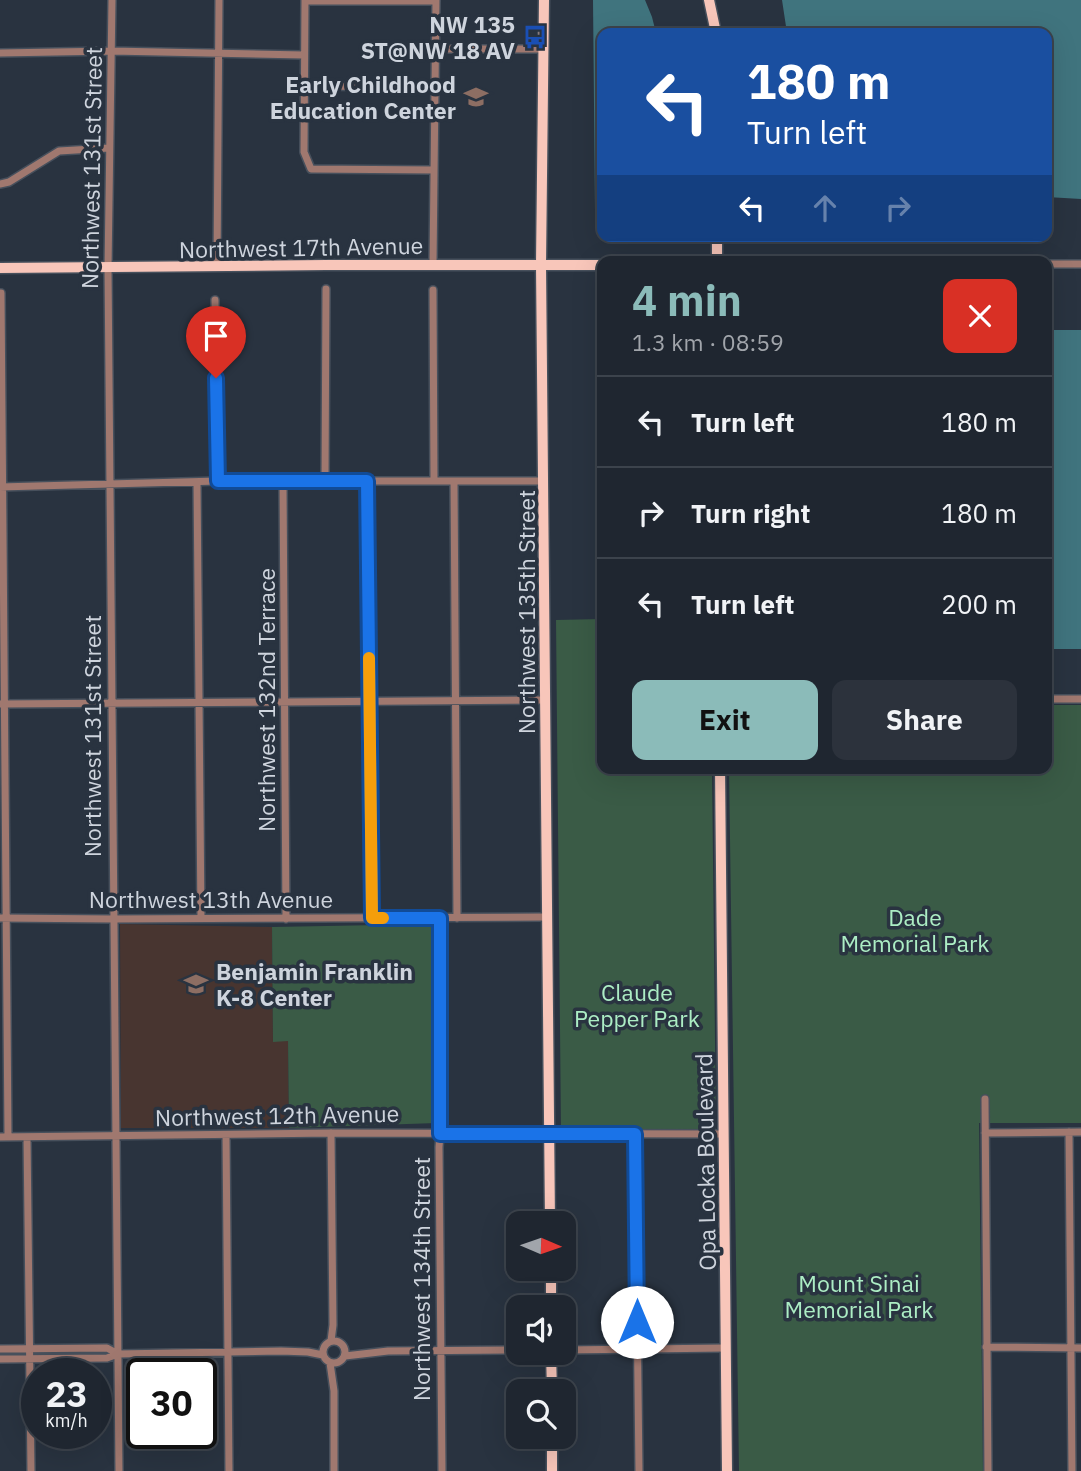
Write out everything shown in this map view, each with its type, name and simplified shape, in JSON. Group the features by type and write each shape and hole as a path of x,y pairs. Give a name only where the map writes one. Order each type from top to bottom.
{"main road":[{"name":"Northwest 135th Street","path":"544,0 541,265 550,1211"},
{"path":"709,0 715,28"},
{"name":"Northwest 17th Avenue","path":"0,268 597,265"},
{"name":"Opa Locka Boulevard","path":"720,774 727,1471"},
{"path":"552,1449 552,1471"}],"street":[{"name":"Northwest 131st Street","path":"112,0 108,268 109,485 119,1471"},
{"path":"216,267 219,0"},
{"path":"433,264 436,0 305,0 304,152 310,169 434,170"},
{"path":"435,49 543,50"},
{"path":"0,53 112,51 304,55"},
{"path":"305,86 435,87"},
{"path":"0,184 9,183 59,150 109,149"},
{"path":"1052,264 1081,264"},
{"path":"325,481 326,289"},
{"path":"433,290 434,481"},
{"path":"1,293 4,1136"},
{"path":"215,300 218,481"},
{"path":"1,487 218,481 544,481"},
{"name":"Northwest 132nd Terrace","path":"283,481 286,919"},
{"path":"367,481 372,918"},
{"path":"454,481 457,918"},
{"path":"197,482 201,918"},
{"path":"1052,699 1081,699"},
{"path":"2,704 545,700"},
{"name":"Northwest 13th Avenue","path":"2,918 547,917"},
{"name":"Northwest 134th Street","path":"440,918 442,1471"},
{"path":"985,1099 988,1471"},
{"path":"1069,1132 1072,1471"},
{"path":"985,1133 1081,1132"},
{"path":"107,1358 118,1354 324,1352 334,1341 335,1328 331,1133"},
{"path":"635,1134 639,1471"},
{"name":"Northwest 12th Avenue","path":"4,1136 723,1134"},
{"path":"226,1135 229,1471"},
{"path":"27,1137 30,1358"},
{"path":"334,1341 345,1352 506,1350"},
{"path":"986,1347 1081,1348"},
{"path":"0,1349 107,1348 118,1354"},
{"path":"576,1350 725,1348"},
{"path":"324,1352 333,1363 337,1382 334,1391 334,1471"},
{"path":"333,1363 342,1361 345,1352"},
{"path":"0,1359 21,1359"},
{"path":"31,1449 31,1471"}],"shaded area":[{"name":"Benjamin Franklin K-8 Center","path":"120,924 272,927 273,1041 288,1041 289,1128 121,1128"}],"green space":[{"name":"Claude Pepper Park","path":"597,619 597,774 712,774 716,1130 561,1130 556,620"},
{"path":"1052,705 1081,705 1081,1123 979,1123 983,1471 739,1471 729,774 1052,774"},
{"path":"435,924 437,1123 289,1128 288,1041 273,1042 272,927"}],"water":[{"path":"593,0 645,0 655,28 597,28 597,213"},
{"path":"782,0 1081,0 1081,199 1052,197 1052,28 786,28"},
{"path":"1052,330 1081,330 1081,649 1052,649"}],"slow traffic":[{"path":"369,658 372,918 383,918"}],"place":[{"name":"NW 135 ST@NW 18 AV","path":"535,37"},
{"name":"Early Childhood Education Center","path":"476,97"},
{"name":"Benjamin Franklin K-8 Center","path":"196,984"}],"route":[{"path":"216,378 218,481 367,481 372,918 440,918 440,1134 635,1134 637,1322"}],"park label":[{"name":"Dade Memorial Park","path":"915,930"},
{"name":"Mount Sinai Memorial Park","path":"859,1296"}]}
